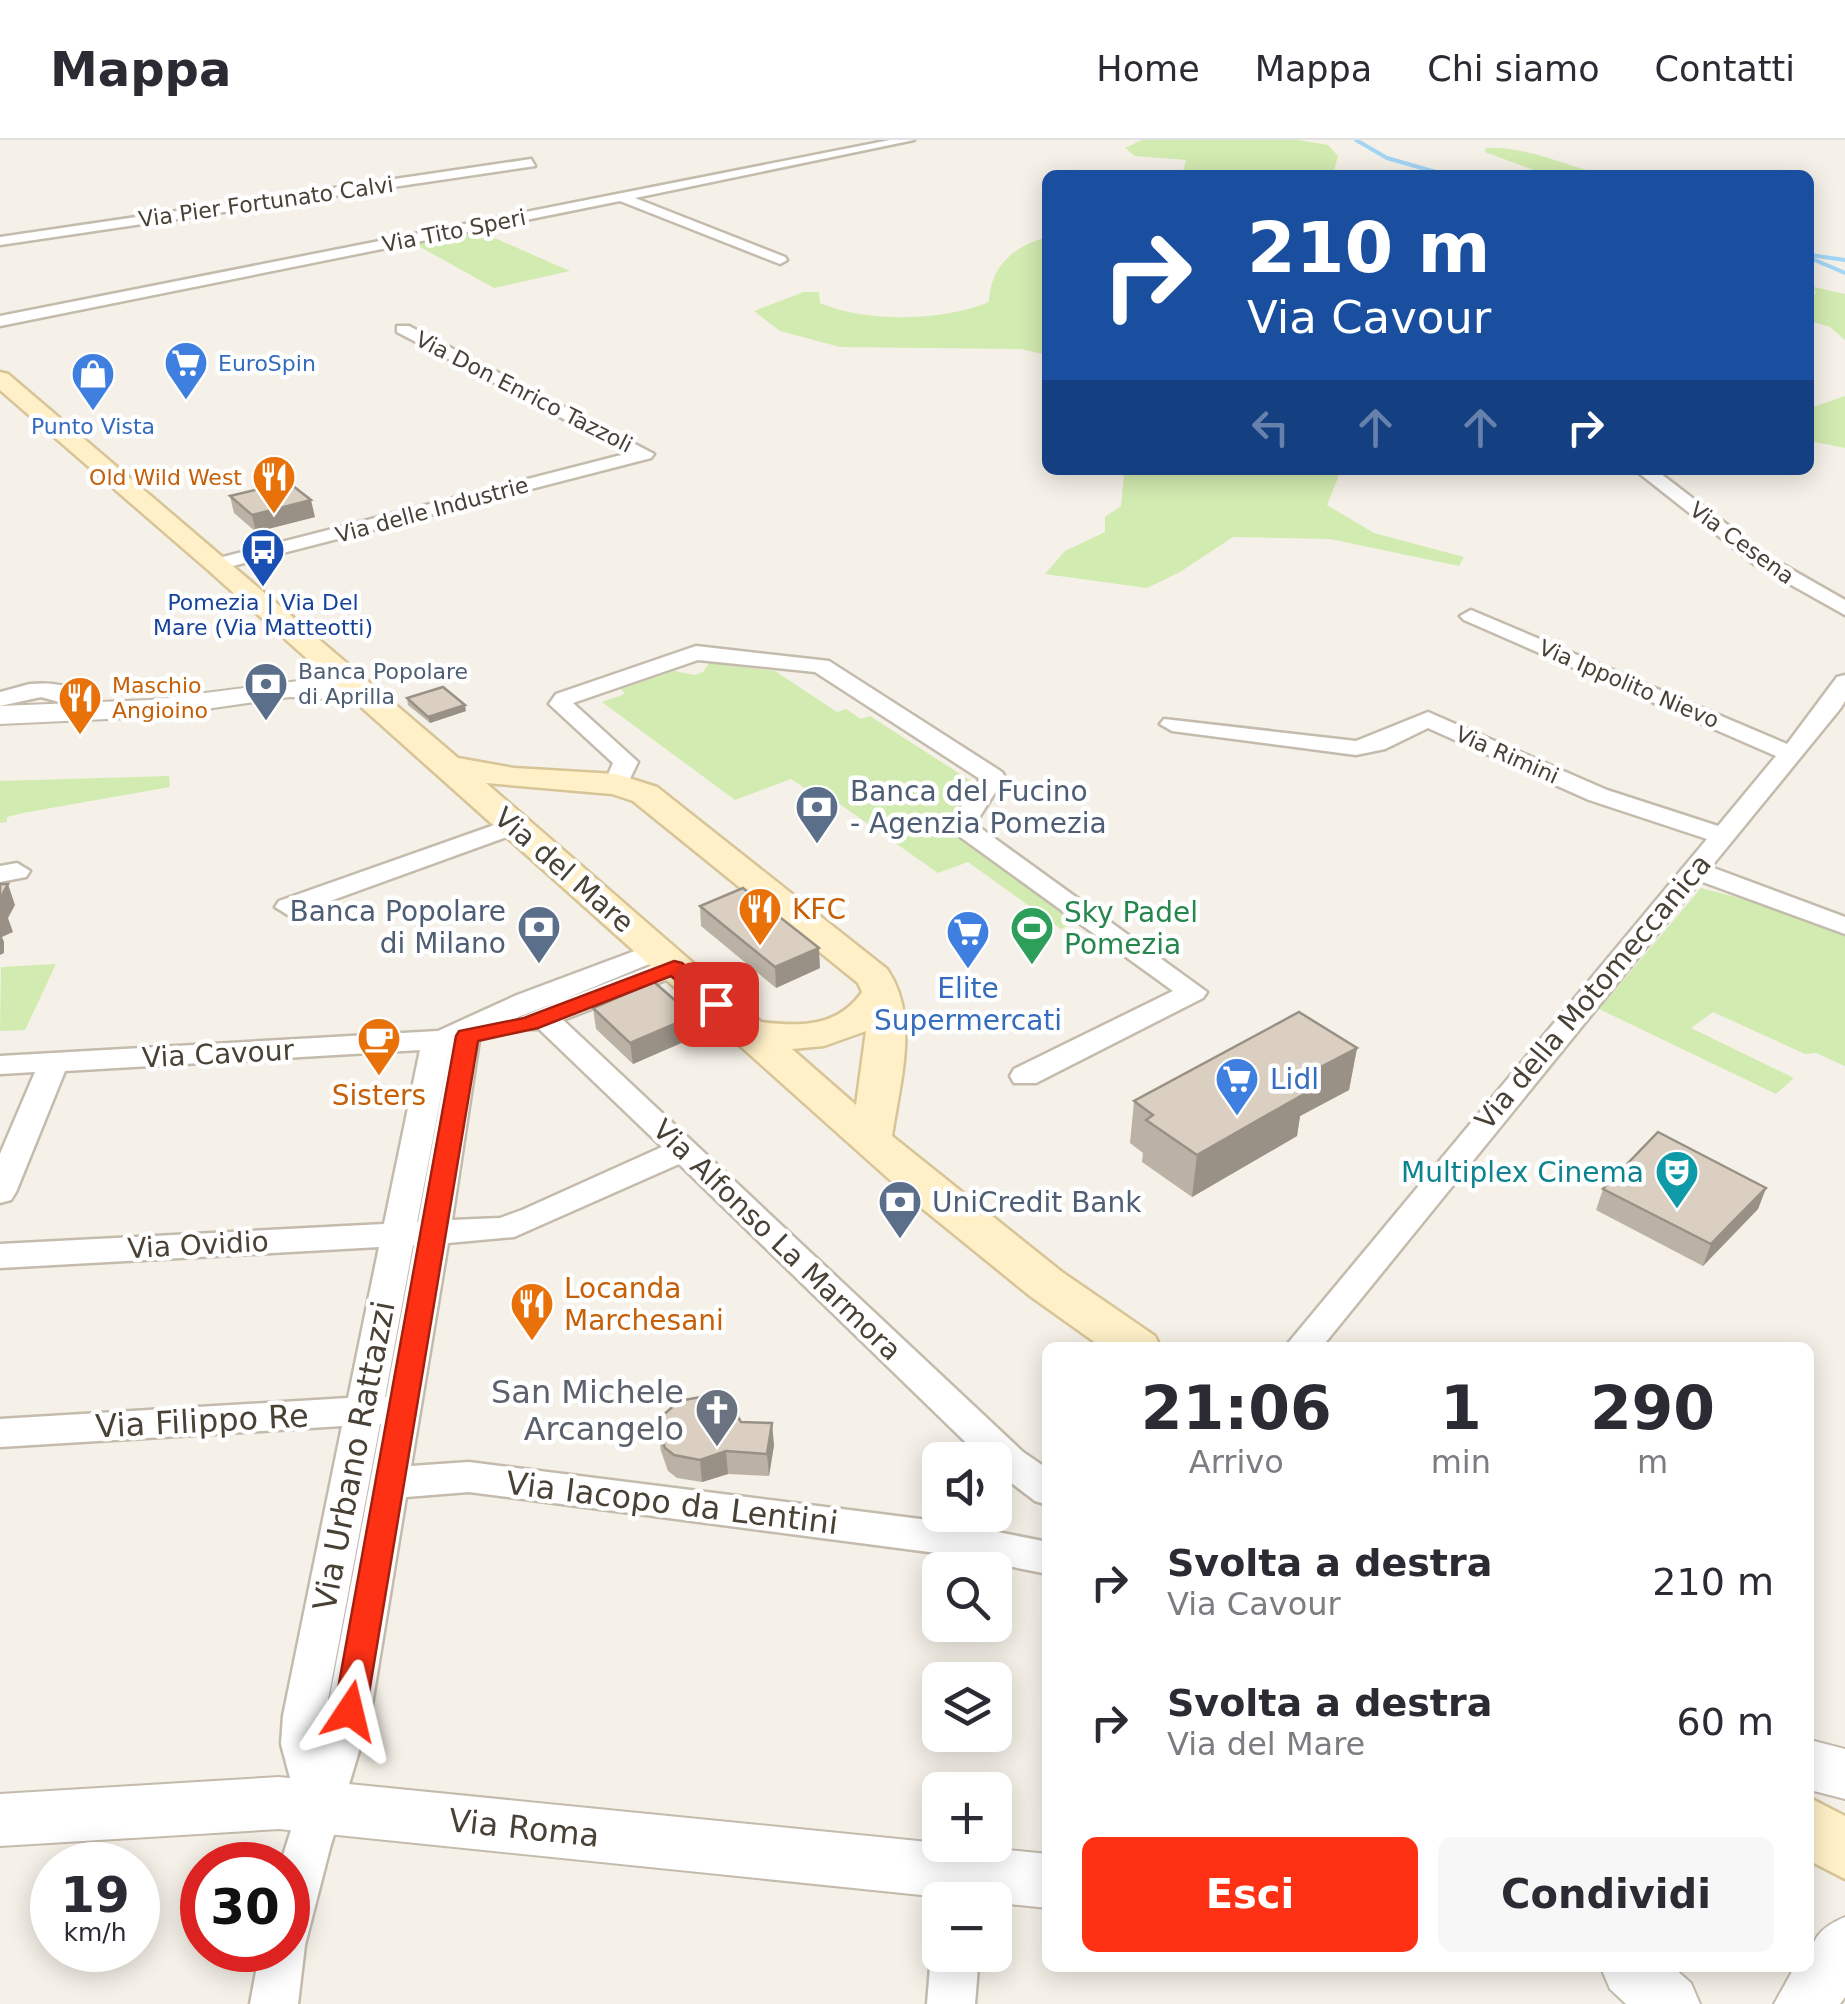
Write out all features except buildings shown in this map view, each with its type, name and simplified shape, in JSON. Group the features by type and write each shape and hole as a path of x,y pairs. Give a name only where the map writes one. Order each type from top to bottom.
{"main road":[{"name":"Via del Mare","path":"0,380 218,564 933,1195 1046,1284 1129,1342"},
{"path":"488,804 514,778"},
{"path":"488,804 497,790 514,778 628,788 858,965 882,990 887,1008 871,1140"},
{"path":"488,804 541,812 556,803 628,788"},
{"path":"748,1032 796,1039 840,1030 869,1011 882,990"},
{"path":"793,1073 854,1070 868,1064 883,1047"},
{"path":"1814,1829 1845,1851"}],"street":[{"name":"Via Tito Speri","path":"0,321 908,140"},
{"name":"Via Pier Fortunato Calvi","path":"0,241 532,162"},
{"path":"623,198 780,260"},
{"name":"Via Don Enrico Tazzoli","path":"403,328 645,454"},
{"name":"Via delle Industrie","path":"218,564 645,454"},
{"name":"Via Cesena","path":"1650,475 1761,560 1845,609"},
{"name":"Via Ippolito Nievo","path":"1470,616 1788,753"},
{"path":"628,788 626,762 560,704 564,699 696,653 821,666 993,777 962,826 1193,992 1025,1076"},
{"path":"290,687 315,673 324,657"},
{"path":"3,696 84,712 177,706 290,687 325,686 362,694"},
{"name":"Via della Motomeccanica","path":"1306,1342 1843,690"},
{"name":"Via Rimini","path":"1172,724 1356,748 1377,744 1428,719 1587,791 1722,836"},
{"path":"288,907 488,804"},
{"path":"1694,870 1845,926"},
{"name":"Via Cavour","path":"0,1065 452,1039 545,1018 665,959"},
{"name":"Via Cavour","path":"452,1039 515,1006 665,959"},
{"name":"Via Alfonso La Marmora","path":"545,1018 683,1150 972,1442"},
{"name":"Via Urbano Rattazzi","path":"320,1806 350,1711 392,1483 434,1233 452,1039"},
{"name":"Via Urbano Rattazzi","path":"320,1806 303,1744 304,1716 397,1235 452,1039"},
{"path":"0,1192 54,1062"},
{"name":"Via Ovidio","path":"0,1256 502,1228 534,1218 683,1150"},
{"name":"Via Filippo Re","path":"0,1433 404,1408"},
{"name":"Via Alfonso La Marmora","path":"1012,1476 1042,1488"},
{"name":"Via Iacopo da Lentini","path":"392,1483 470,1478 922,1523"},
{"name":"Via Iacopo da Lentini","path":"975,1532 1042,1556"},
{"path":"1814,1766 1845,1774"},
{"name":"Via Roma","path":"0,1820 258,1802 320,1806 922,1882"},
{"path":"310,1845 320,1806"},
{"name":"Via Roma","path":"1012,1883 1042,1881"},
{"path":"1814,1950 1845,1946"},
{"path":"1804,2004 1845,1946"},
{"path":"274,2004 280,1972"},
{"path":"952,2004 954,1972"},
{"path":"1634,1972 1670,2004"}],"green space":[{"path":"1142,140 1298,140 1328,145 1338,156 1334,170 1183,170 1186,160 1135,156 1125,148"},
{"path":"1486,148 1500,148 1529,153 1587,170 1534,170 1485,152"},
{"path":"476,231 570,271 494,288 413,243"},
{"path":"1042,239 1042,354 1021,349 840,347 780,331 754,311 804,292 819,292 820,303 859,314 928,316 971,308 989,302 999,268 1024,246"},
{"path":"1814,287 1845,294 1845,340 1830,327 1814,322"},
{"path":"1845,396 1845,448 1814,442 1814,407"},
{"path":"1124,475 1339,475 1327,505 1374,533 1464,557 1459,566 1330,539 1233,537 1180,572 1147,588 1045,574 1065,551 1105,532 1105,517 1121,506"},
{"path":"709,663 775,671 837,712 846,709 861,719 870,716 974,783 976,791 959,814 942,822 1083,919 1061,929 968,862 938,873 814,786 806,789 791,779 735,800 602,702 625,694 621,689 674,671 695,675"},
{"path":"169,776 170,787 23,813 0,823 0,781"},
{"path":"1701,888 1781,909 1845,936 1845,1066 1816,1053 1805,1054 1713,1012 1691,1028 1794,1078 1776,1094 1599,1009"},
{"path":"56,964 25,1030 0,1031 1,967"}],"waterway":[{"path":"1356,140 1387,158 1429,170"},
{"path":"1814,256 1845,260"},
{"path":"1814,260 1845,273"}],"place":[{"name":"EuroSpin","path":"186,401"},
{"name":"Punto Vista","path":"93,412"},
{"name":"Old Wild West","path":"274,515"},
{"name":"Pomezia | Via Del Mare (Via Matteotti)","path":"263,588"},
{"name":"Banca Popolare di Aprilla","path":"266,722"},
{"name":"Maschio Angioino","path":"80,736"},
{"name":"Banca del Fucino - Agenzia Pomezia","path":"817,845"},
{"name":"KFC","path":"760,947"},
{"name":"Banca Popolare di Milano","path":"539,965"},
{"name":"Sky Padel Pomezia","path":"1032,966"},
{"name":"Elite Supermercati","path":"968,970"},
{"name":"Sisters","path":"379,1077"},
{"name":"Lidl","path":"1237,1117"},
{"name":"Multiplex Cinema","path":"1677,1210"},
{"name":"UniCredit Bank","path":"900,1240"},
{"name":"Locanda Marchesani","path":"532,1342"},
{"name":"San Michele Arcangelo","path":"717,1448"}],"route":[{"path":"350,1711 467,1036 530,1023 674,967 716,1004"}]}
